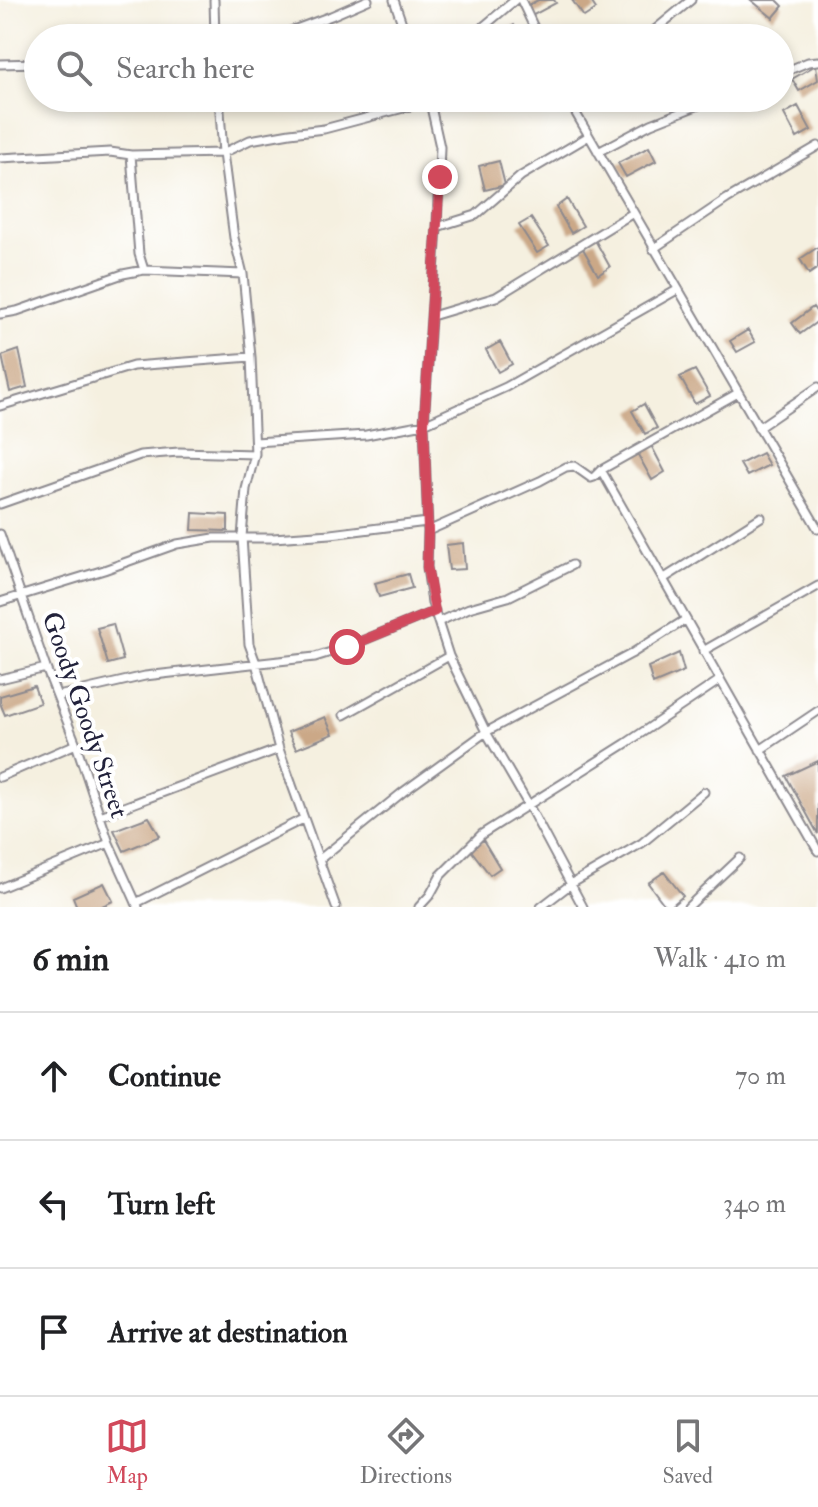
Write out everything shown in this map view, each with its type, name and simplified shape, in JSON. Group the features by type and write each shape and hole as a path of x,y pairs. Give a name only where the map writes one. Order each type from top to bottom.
{"street":[{"path":"214,0 215,24"},
{"path":"310,24 368,0"},
{"path":"394,0 402,24"},
{"path":"487,24 515,0"},
{"path":"521,0 532,24"},
{"path":"662,24 691,0"},
{"path":"794,68 818,61"},
{"path":"0,64 24,63"},
{"path":"220,112 234,238 243,274 251,357 255,454 246,489 242,537 249,644 279,749 320,859 333,906"},
{"path":"0,158 110,152 131,155 223,153 250,140 324,129 386,112"},
{"path":"432,112 440,147 424,424 427,567 435,611 449,656 486,732 583,907"},
{"path":"576,112 818,529"},
{"path":"598,152 681,112"},
{"path":"437,227 476,215 521,176 589,136"},
{"path":"653,249 727,199 818,146"},
{"path":"131,155 139,254 144,270"},
{"path":"432,316 496,297 633,213"},
{"path":"0,314 144,270 243,274"},
{"path":"255,442 366,435 424,424 506,387 677,290"},
{"path":"0,406 133,366 251,357"},
{"path":"758,428 818,387"},
{"path":"0,602 177,544 214,538 273,538 427,526 540,481 566,467 574,466 594,477 601,470 738,393"},
{"path":"0,504 140,455 179,452 255,454"},
{"path":"601,470 818,851"},
{"path":"663,579 761,517"},
{"name":"Goody Goody Street","path":"0,534 109,843 137,905"},
{"path":"438,622 469,608 508,597 572,565"},
{"path":"703,651 818,586"},
{"path":"58,696 145,676 315,657 435,611"},
{"path":"320,859 403,792 486,732 631,654 685,620"},
{"path":"344,715 449,656"},
{"path":"0,679 46,668"},
{"path":"419,907 441,875 482,834 720,680"},
{"path":"760,750 818,711"},
{"path":"0,777 76,744"},
{"path":"100,816 279,749"},
{"path":"541,907 571,884 642,843 704,792"},
{"path":"137,905 303,819"},
{"path":"0,888 109,843"},
{"path":"688,907 740,858"}],"building":[{"path":"538,0 554,0 556,3 528,18 523,8"},
{"path":"572,0 590,0 596,9 584,17"},
{"path":"751,0 777,0 783,6 773,18"},
{"path":"816,65 818,80 799,91 794,78"},
{"path":"798,106 811,130 797,138 784,114 794,112"},
{"path":"649,147 656,161 626,177 618,163"},
{"path":"499,161 505,185 485,190 479,166"},
{"path":"567,199 583,226 571,233 556,207"},
{"path":"531,218 549,246 537,253 519,225"},
{"path":"595,240 610,267 598,275 582,247"},
{"path":"818,247 818,268 809,274 800,259"},
{"path":"813,307 818,321 800,334 792,323"},
{"path":"748,330 755,342 737,352 730,341"},
{"path":"500,342 512,364 498,372 486,350"},
{"path":"19,350 27,387 10,392 2,356"},
{"path":"695,370 710,396 695,404 680,377"},
{"path":"644,404 657,428 645,434 632,411"},
{"path":"651,445 665,472 652,480 637,453"},
{"path":"762,453 769,465 747,476 740,464"},
{"path":"193,513 228,515 228,531 192,530"},
{"path":"463,543 465,569 449,570 446,545"},
{"path":"408,574 412,588 379,597 375,583"},
{"path":"113,624 123,660 108,664 97,628"},
{"path":"679,653 684,671 653,684 648,667"},
{"path":"34,686 40,703 5,715 0,696"},
{"path":"325,717 333,734 296,749 288,732"},
{"path":"818,761 818,834 786,776"},
{"path":"149,817 160,836 124,851 114,830"},
{"path":"483,840 500,868 490,875 470,849"},
{"path":"664,872 683,896 670,907 666,907 648,883"},
{"path":"104,883 113,901 100,907 77,907 73,897"}],"route":[{"path":"347,647 435,611 427,567 424,424 440,177"}]}
